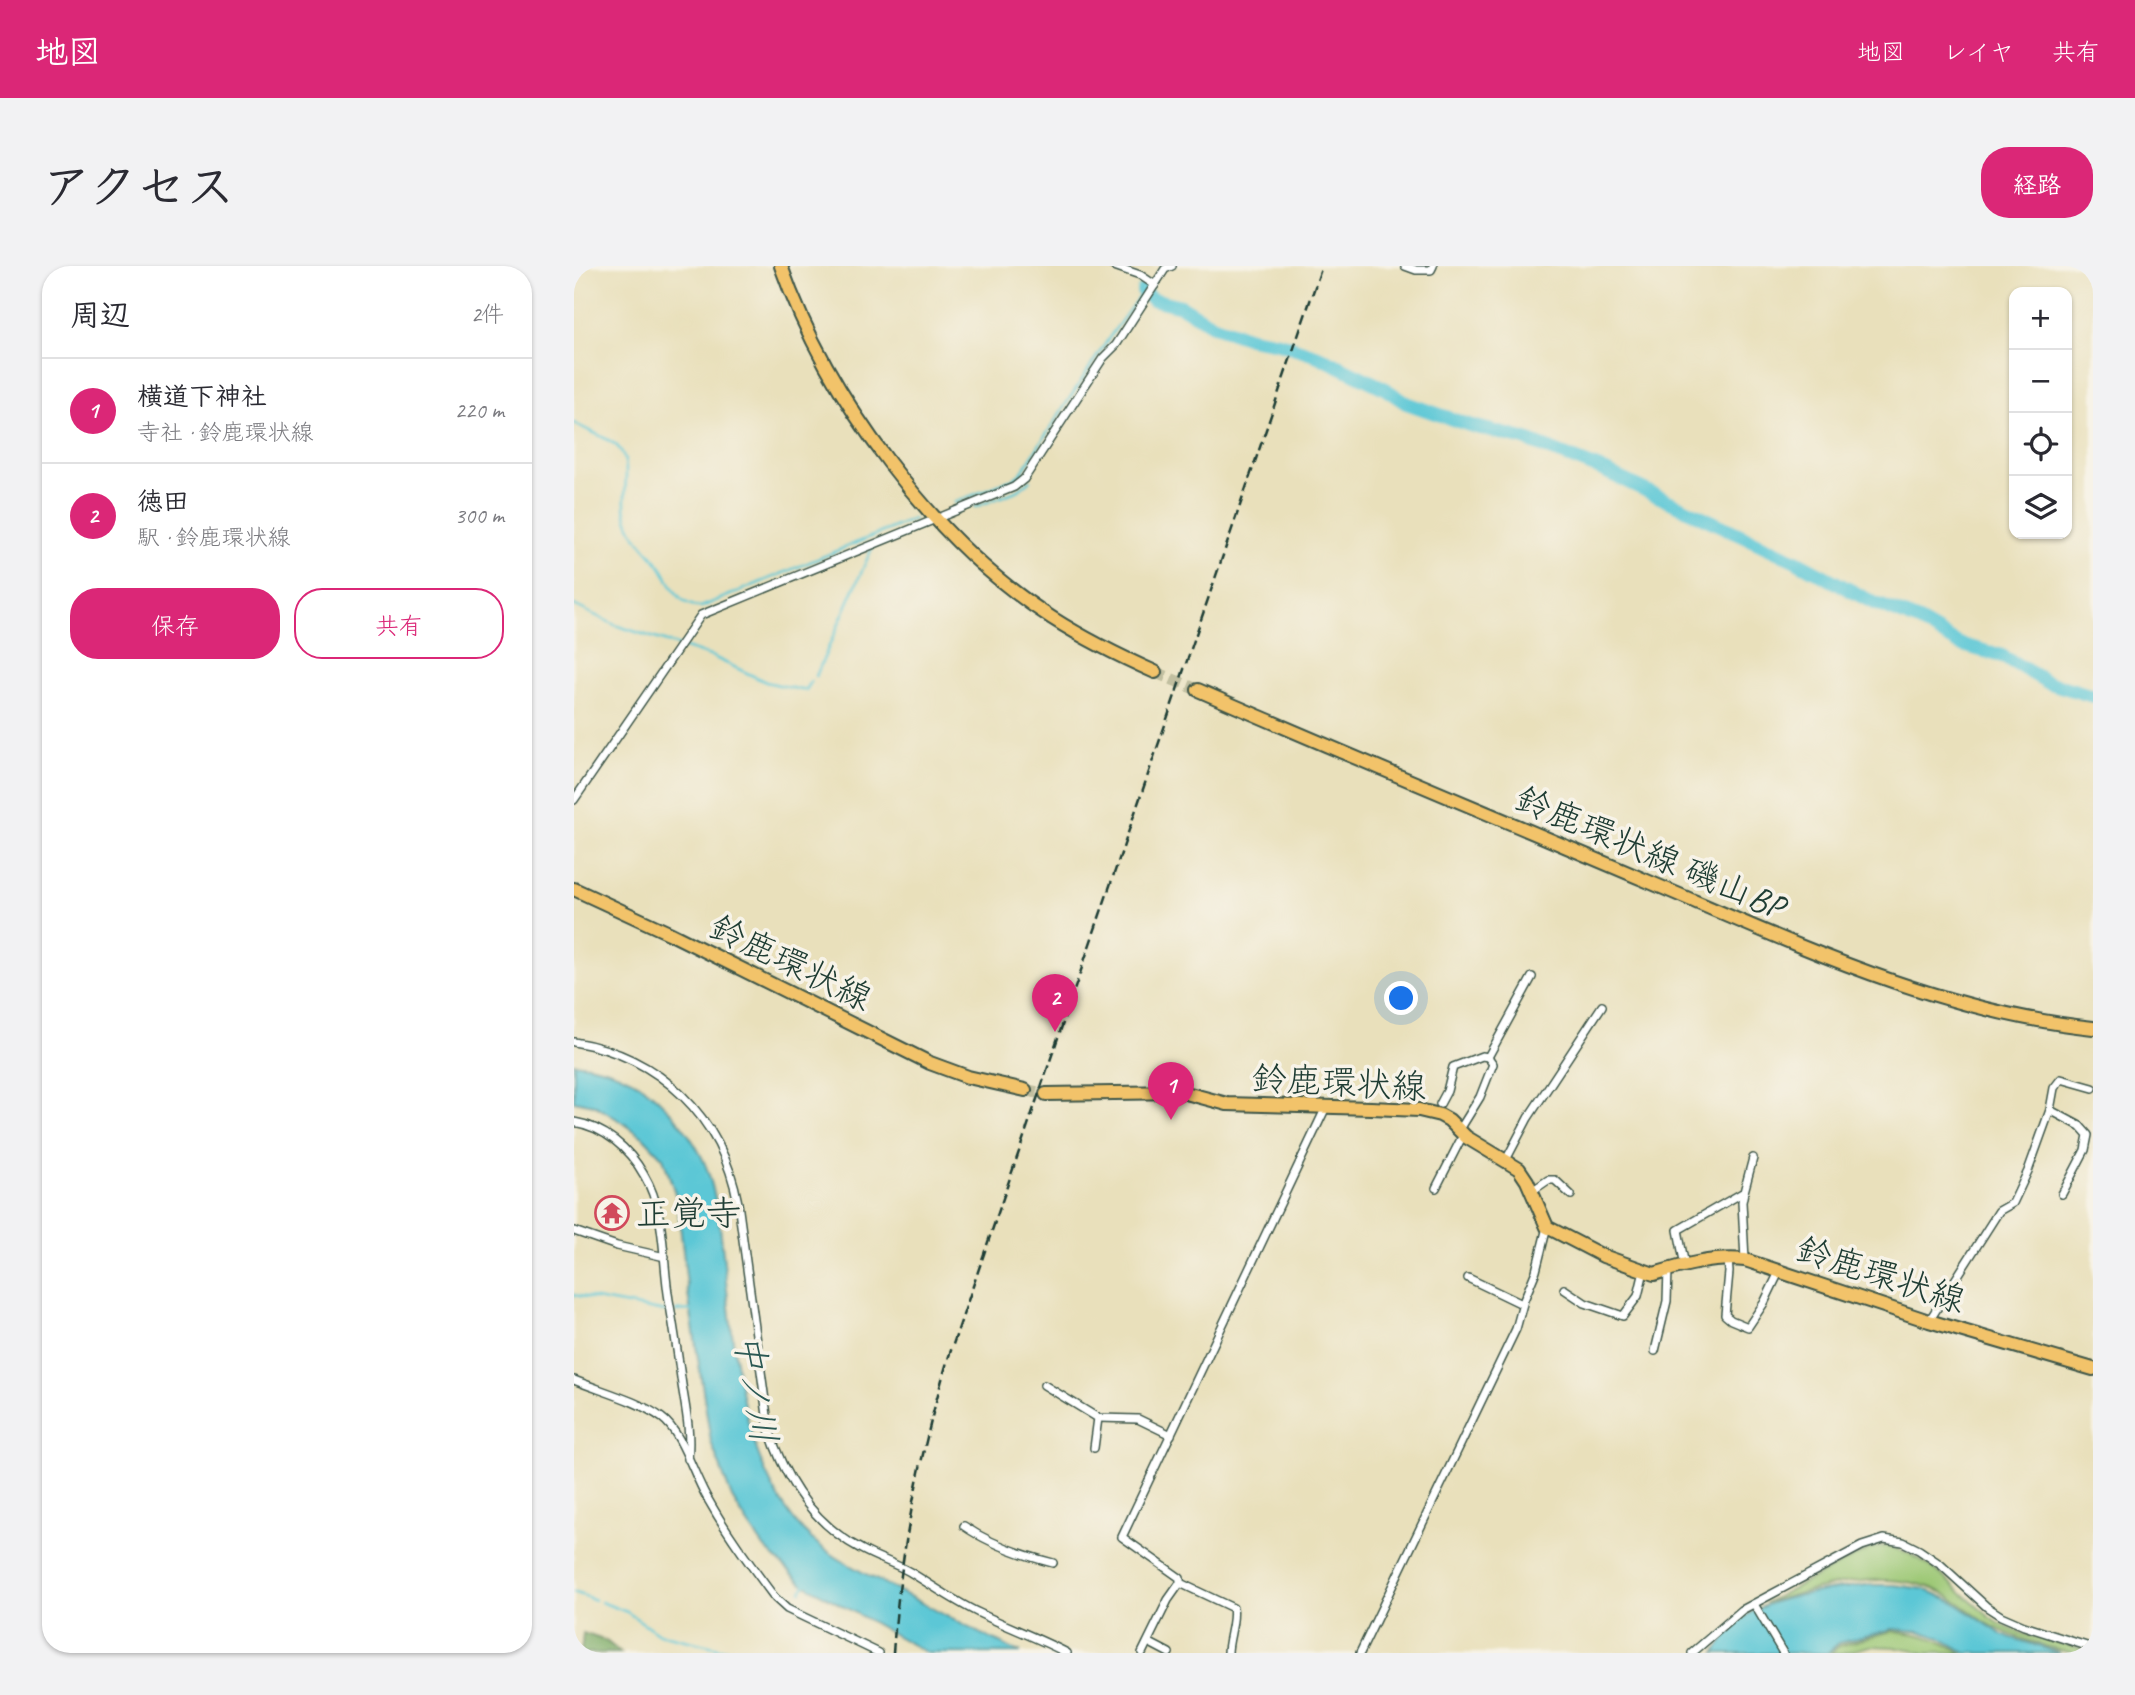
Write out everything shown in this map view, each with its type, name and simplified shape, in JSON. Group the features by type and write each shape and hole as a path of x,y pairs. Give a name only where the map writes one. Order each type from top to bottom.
{"main road":[{"path":"781,266 804,323 850,406 915,495 954,539 1049,617 1093,643 1155,672"},
{"name":"鈴鹿環状線 磯山BP","path":"1198,690 1834,960 1957,1003 2021,1018 2093,1028"},
{"name":"鈴鹿環状線","path":"574,889 930,1063 968,1077 1026,1090"},
{"name":"鈴鹿環状線","path":"1045,1094 1182,1092 1227,1104 1419,1110 1440,1115 1481,1147 1519,1169 1532,1191 1547,1227 1604,1256 1654,1274 1728,1258 1745,1260 1929,1321 2093,1369"}],"street":[{"path":"1114,266 1140,275 1154,286"},
{"path":"574,800 701,615 1014,487 1024,479 1103,358 1116,345 1165,269 1172,266"},
{"path":"1405,266 1431,271 1433,266"},
{"path":"1488,1057 1532,977"},
{"path":"1506,1160 1534,1109 1602,1006"},
{"path":"574,1042 623,1054 669,1083 685,1096 698,1113 722,1153 738,1203 769,1430 785,1472 804,1501 828,1526 862,1550 910,1573 979,1613 1067,1653"},
{"path":"1436,1188 1485,1086 1493,1064 1488,1057 1482,1056 1453,1067 1447,1091 1440,1104"},
{"path":"1929,1321 1999,1211 2013,1203 2028,1171 2050,1110 2054,1088 2061,1079 2093,1088"},
{"path":"1228,1653 1229,1634 1235,1616 1233,1608 1180,1583 1177,1574 1122,1537 1326,1106"},
{"path":"2050,1110 2080,1126 2088,1136 2085,1150 2062,1194"},
{"path":"574,1122 594,1127 625,1149 639,1166 651,1189 665,1257 690,1432 688,1460"},
{"path":"1745,1260 1742,1202 1753,1158"},
{"path":"1532,1191 1549,1180 1555,1180 1571,1195"},
{"path":"1685,1266 1678,1230 1744,1192"},
{"path":"1360,1653 1516,1329 1522,1304 1536,1271 1547,1227"},
{"path":"574,1231 617,1246 665,1257"},
{"path":"1728,1258 1725,1315 1748,1327 1764,1303 1780,1270"},
{"path":"1655,1351 1667,1301 1668,1270"},
{"path":"1564,1289 1586,1303 1623,1315 1639,1296 1644,1271"},
{"path":"1468,1278 1522,1304"},
{"path":"574,1380 661,1417 677,1434 710,1504 775,1598 787,1609 879,1653"},
{"path":"1044,1385 1098,1418 1138,1419 1171,1435"},
{"path":"1094,1448 1098,1418"},
{"path":"964,1526 1024,1555 1053,1563"},
{"path":"1692,1653 1731,1618 1754,1604 1862,1546 1874,1541 1893,1540 1911,1545 1926,1554 2001,1616 2093,1651"},
{"path":"1142,1653 1168,1600 1180,1583"},
{"path":"1754,1604 1783,1653"},
{"path":"1148,1643 1169,1653"}],"green space":[{"path":"1885,1546 1916,1557 1930,1566 1978,1608 2012,1630 2084,1649 2082,1653 2059,1650 2017,1637 1982,1620 1939,1591 1902,1581 1843,1584 1765,1603 1871,1548"},
{"path":"1891,1631 1928,1637 1962,1653 1925,1653 1871,1646 1843,1653 1830,1653 1839,1646"},
{"path":"583,1633 606,1641 621,1653 581,1653"}],"water":[{"path":"574,1063 613,1071 634,1081 657,1098 689,1135 704,1162 717,1207 742,1398 762,1463 776,1493 794,1520 804,1532 842,1561 1021,1653 927,1653 802,1583 765,1548 732,1498 711,1442 688,1294 677,1199 663,1158 643,1137 622,1122 594,1105 574,1101"},
{"path":"1866,1585 1924,1589 1952,1601 2003,1635 2060,1653 1966,1653 1940,1638 1919,1631 1892,1629 1839,1643 1827,1653 1715,1653 1737,1624 1757,1609 1803,1594"}],"waterway":[{"path":"954,503 1013,479 1021,473 1143,291"},
{"path":"1143,291 1152,299 1181,306 1214,326 1318,356 1384,388 1406,403 1472,426 1524,439 1600,469 1796,561 1874,603 1919,621 1959,644 2002,656 2047,682 2093,696"},
{"path":"574,423 614,443 622,453 626,469 625,506 631,529 663,570 679,597 692,605 701,607 914,519"},
{"path":"975,507 1019,490 1030,480"},
{"path":"816,676 872,548"},
{"path":"574,605 615,625 713,657 766,682 801,690 806,690 811,682"},
{"path":"574,1295 666,1312"},
{"path":"676,1311 694,1310"},
{"path":"801,1591 807,1582"},
{"path":"574,1592 595,1600"},
{"path":"601,1602 627,1612 659,1634 740,1653"}],"tunnel":[{"path":"1155,672 1198,690"},
{"path":"1025,1090 1046,1094"}],"railway":[{"path":"893,1653 900,1579 912,1506 947,1362 1322,266"}],"place":[{"name":"徳田","path":"1055,1032"},
{"name":"横道下神社","path":"1171,1120"},
{"name":"正覚寺","path":"612,1213"}],"water label":[{"name":"中ノ川","path":"757,1388"}]}
